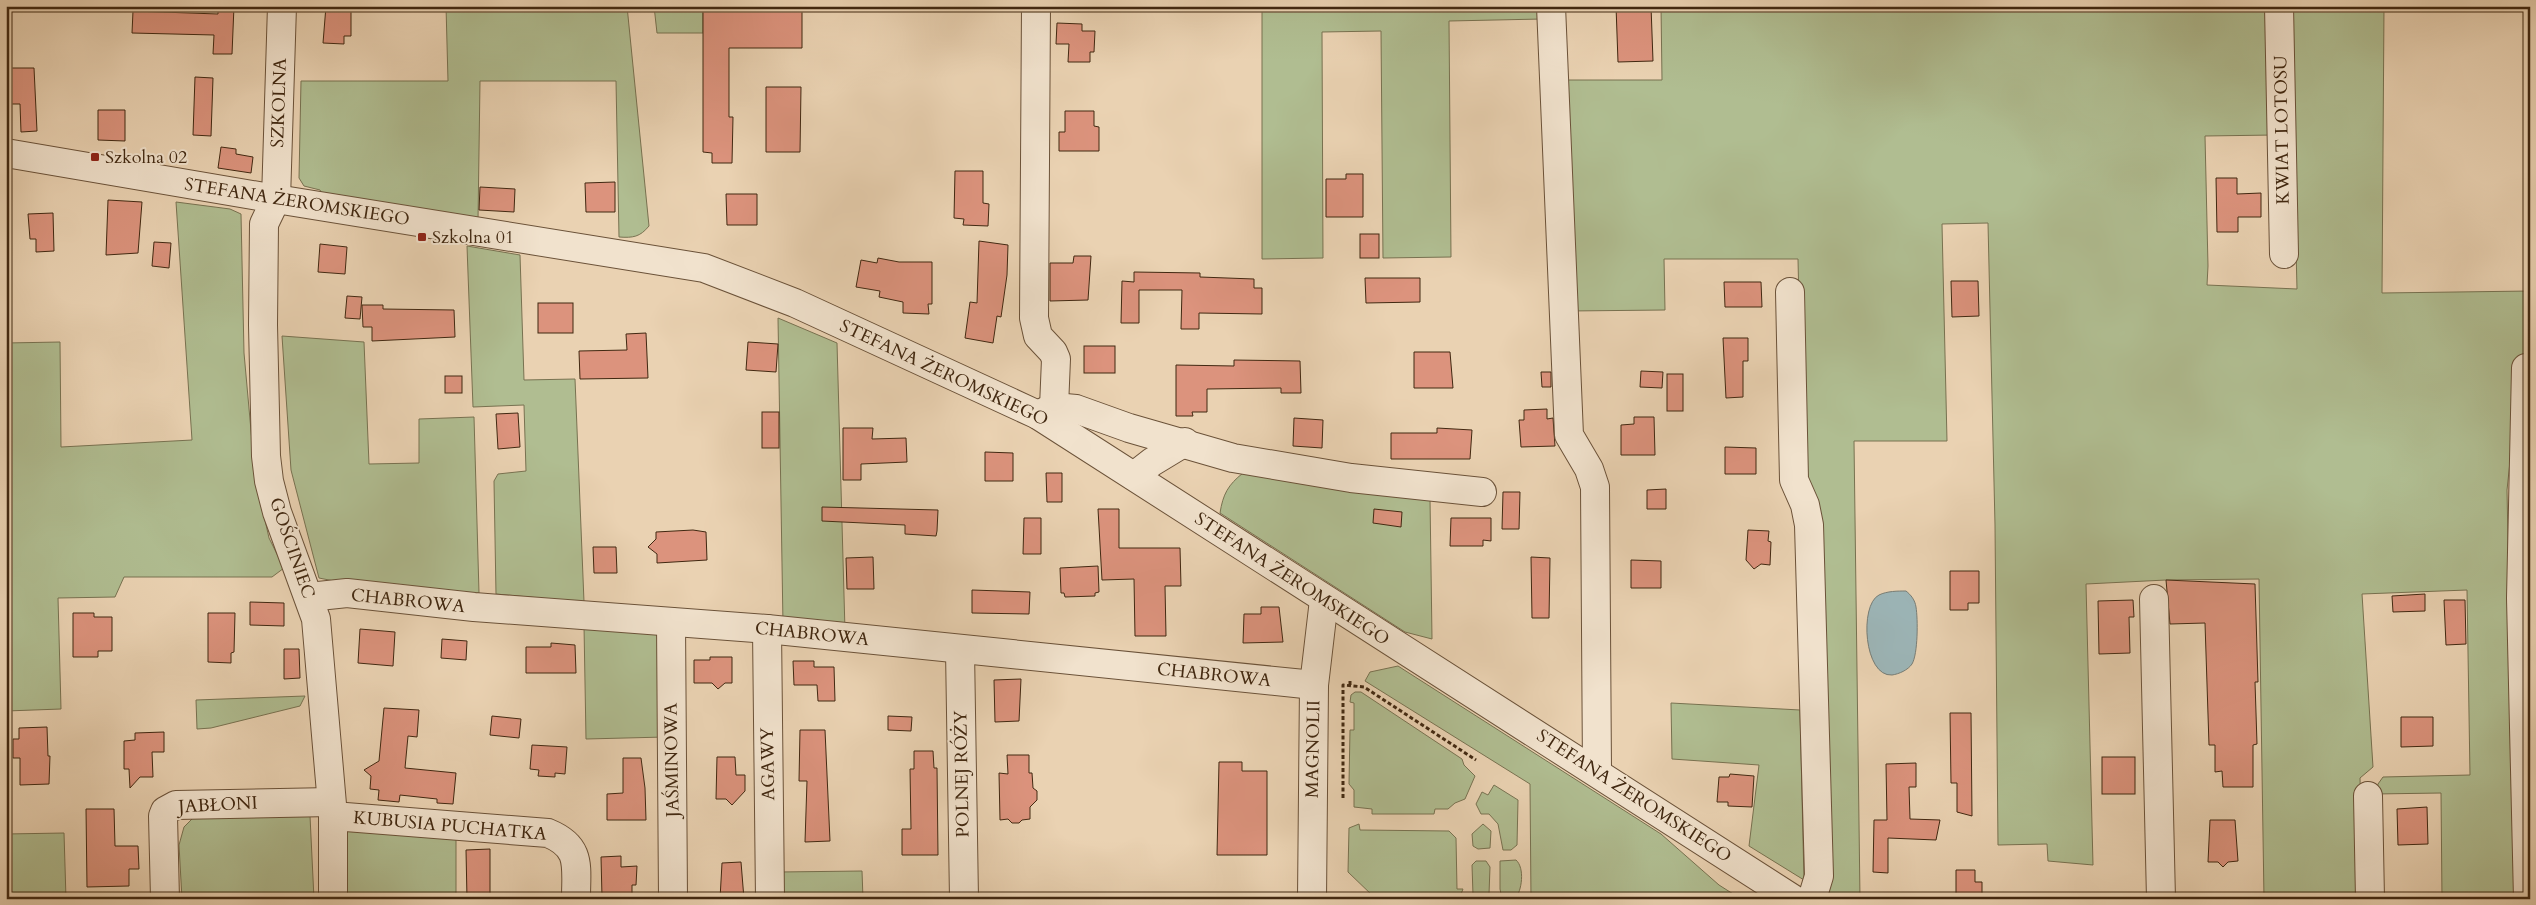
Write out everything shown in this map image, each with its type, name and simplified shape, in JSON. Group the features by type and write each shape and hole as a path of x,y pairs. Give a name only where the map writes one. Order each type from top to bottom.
{"street":[{"name":"SZKOLNA","path":"276,199 282,6"},
{"path":"1036,6 1034,318 1038,336 1053,352 1056,359 1046,411 1076,410 1129,428 1184,442 1234,458 1295,470 1482,492"},
{"path":"1551,6 1569,435 1589,469 1595,487 1597,772"},
{"name":"KWIAT LOTOSU","path":"2279,6 2284,254"},
{"name":"STEFANA ŻEROMSKIEGO","path":"6,153 704,268 795,303 1046,411 1134,476 1324,600 1794,899"},
{"name":"GOŚCINIEC","path":"276,199 264,224 263,326 266,456 269,481 277,512 316,618 332,809 333,899"},
{"path":"1790,292 1794,480 1804,505 1809,525 1819,876 1812,899"},
{"path":"2526,368 2522,598 2528,899"},
{"path":"1134,476 1184,442"},
{"name":"CHABROWA","path":"309,596 347,593 474,608 767,629 1314,685"},
{"path":"2154,599 2161,899"},
{"name":"MAGNOLII","path":"1312,899 1314,685 1324,600"},
{"name":"JAŚMINOWA","path":"671,622 673,899"},
{"name":"AGAWY","path":"767,629 770,899"},
{"name":"POLNEJ RÓŻY","path":"960,650 964,899"},
{"path":"2368,796 2370,899"},
{"name":"JABŁONI","path":"165,899 163,816 169,808 176,805 200,804 332,809"},
{"name":"KUBUSIA PUCHATKA","path":"332,809 548,833 565,841 570,847 576,869 576,899"}],"path":[{"path":"1350,680 1350,685"},
{"path":"1344,798 1344,685 1364,687 1476,760"}],"green space":[{"path":"446,6 627,6 649,226 646,230 636,236 619,237 616,81 480,81 478,220 323,195 320,190 304,186 299,178 301,81 448,81"},
{"path":"654,6 703,6 703,33 657,33"},
{"path":"1262,6 1542,6 1542,19 1449,21 1451,257 1383,258 1381,31 1322,32 1323,258 1262,259"},
{"path":"1661,6 2271,6 2274,135 2205,136 2207,285 2297,289 2290,6 2384,6 2382,293 2530,291 2530,358 2520,366 2507,490 2515,899 2442,899 2441,793 2375,794 2378,784 2383,777 2470,775 2467,590 2362,594 2373,767 2360,778 2363,899 2264,899 2259,579 2166,580 2086,584 2093,865 2048,861 2047,844 1998,845 1995,525 1988,223 1942,224 1947,441 1854,441 1860,899 1833,899 1827,894 1803,486 1798,259 1664,259 1665,310 1569,311 1560,80 1662,80"},
{"path":"176,202 230,209 241,214 244,353 255,475 269,538 284,568 272,577 124,577 115,597 58,598 61,709 6,711 6,343 60,342 61,447 192,440"},
{"path":"467,246 520,255 524,380 575,379 584,602 496,594 494,481 498,474 526,471 524,405 473,407"},
{"path":"778,318 837,343 845,631 783,625"},
{"path":"282,336 364,342 369,464 419,463 419,419 474,417 479,593 374,589 319,578 291,470"},
{"path":"1243,473 1430,498 1432,639 1405,632 1220,513 1227,490"},
{"path":"584,626 651,631 663,640 665,737 586,739"},
{"path":"1398,666 1661,834 1719,885 1741,899 1531,899 1530,784 1365,681 1370,672"},
{"path":"1355,692 1361,692 1462,759 1464,765 1475,776 1465,799 1455,803 1448,809 1435,809 1434,814 1372,814 1372,809 1354,807 1354,790 1349,784 1350,730 1354,730 1354,703 1350,702 1351,695"},
{"path":"305,696 300,706 211,728 197,729 196,700"},
{"path":"1671,703 1800,710 1804,880 1749,846 1759,765 1672,759"},
{"path":"1494,785 1518,800 1517,845 1511,850 1503,850 1498,824 1489,814 1481,814 1476,804 1482,792 1488,795"},
{"path":"198,813 310,816 314,899 182,899 179,845 184,827"},
{"path":"1359,824 1360,830 1449,831 1456,838 1457,889 1463,889 1459,899 1374,897 1348,872 1349,828"},
{"path":"1483,824 1491,831 1490,848 1478,849 1473,846 1472,834"},
{"path":"340,828 456,837 456,899 341,899"},
{"path":"64,833 66,899 6,899 6,834"},
{"path":"1516,860 1521,868 1522,879 1519,891 1515,899 1502,899 1500,861"},
{"path":"1476,861 1486,861 1490,867 1489,894 1484,897 1473,895 1472,865"},
{"path":"862,871 863,899 780,899 779,872"}],"water":[{"path":"1906,591 1915,602 1916,607 1917,628 1914,659 1910,666 1898,674 1883,673 1875,665 1870,653 1867,625 1869,612 1873,601 1879,595 1889,592"}],"building":[{"path":"218,6 234,6 232,54 213,54 214,35 132,33 133,11 218,14"},
{"path":"326,6 351,6 351,36 344,36 344,44 323,43"},
{"path":"703,6 802,6 802,48 729,48 729,117 733,117 732,163 712,163 712,153 703,152"},
{"path":"1616,6 1651,6 1653,61 1618,62"},
{"path":"1057,23 1082,24 1082,31 1095,31 1094,52 1090,52 1090,62 1068,62 1069,44 1056,44"},
{"path":"6,68 34,68 37,131 21,132 20,104 6,104"},
{"path":"195,77 213,78 211,136 193,135"},
{"path":"766,87 801,87 800,152 766,152"},
{"path":"98,110 125,110 125,141 98,140"},
{"path":"1065,111 1094,111 1094,126 1099,127 1099,151 1059,151 1059,132 1065,132"},
{"path":"221,147 236,149 236,154 253,157 251,173 218,168"},
{"path":"955,171 983,171 983,203 989,204 988,226 963,225 964,219 954,218"},
{"path":"1346,174 1363,174 1363,217 1326,217 1326,179 1346,179"},
{"path":"2216,178 2237,178 2237,194 2261,193 2261,217 2238,217 2238,232 2217,232"},
{"path":"615,182 615,212 586,212 585,183"},
{"path":"480,187 515,189 514,212 479,210"},
{"path":"726,194 757,194 757,225 727,225"},
{"path":"108,200 142,202 138,253 106,255"},
{"path":"53,213 54,251 36,252 36,239 30,239 28,214"},
{"path":"1360,234 1379,234 1379,258 1360,258"},
{"path":"979,241 1008,245 1007,275 1001,317 997,316 993,343 965,338 970,302 977,303"},
{"path":"154,242 171,243 169,268 152,266"},
{"path":"320,244 347,247 345,274 318,272"},
{"path":"1074,256 1091,256 1088,300 1050,301 1050,263 1073,263"},
{"path":"878,258 899,262 932,262 932,304 928,304 929,314 903,313 903,302 879,297 880,291 856,287 861,260 877,263"},
{"path":"1134,272 1200,273 1200,277 1254,279 1254,288 1262,288 1262,314 1199,313 1199,329 1181,329 1182,290 1139,290 1139,323 1121,323 1122,281 1134,282"},
{"path":"1365,278 1420,278 1420,302 1366,303"},
{"path":"1951,281 1978,281 1979,316 1952,317"},
{"path":"1724,282 1761,282 1762,307 1725,307"},
{"path":"347,296 362,297 360,319 345,318"},
{"path":"538,303 573,303 573,333 538,333"},
{"path":"362,305 383,305 383,309 454,310 455,337 372,341 372,327 363,327"},
{"path":"646,333 648,378 580,379 579,351 627,350 626,334"},
{"path":"1723,338 1748,338 1748,361 1743,361 1743,397 1726,398"},
{"path":"748,342 778,344 776,372 746,370"},
{"path":"1084,346 1115,346 1115,373 1084,373"},
{"path":"1414,352 1450,352 1453,388 1414,388"},
{"path":"1234,360 1300,361 1301,393 1281,393 1281,388 1207,389 1207,412 1192,412 1193,416 1176,416 1176,365 1234,366"},
{"path":"1641,371 1663,372 1662,388 1640,387"},
{"path":"1541,372 1551,372 1551,387 1542,387"},
{"path":"1667,374 1683,374 1683,411 1667,411"},
{"path":"445,376 462,376 462,393 445,393"},
{"path":"1547,409 1547,419 1553,418 1555,446 1521,447 1519,420 1524,420 1524,410"},
{"path":"762,412 779,412 779,448 762,448"},
{"path":"518,413 520,447 498,449 496,414"},
{"path":"1634,417 1654,417 1655,455 1621,455 1621,425 1634,424"},
{"path":"1294,418 1323,420 1322,448 1293,446"},
{"path":"843,428 873,428 872,439 906,438 907,462 861,464 861,480 843,480"},
{"path":"1437,428 1472,430 1470,459 1391,459 1391,433 1437,433"},
{"path":"1725,447 1756,448 1756,474 1725,474"},
{"path":"985,452 1013,453 1013,481 985,481"},
{"path":"1046,473 1062,473 1062,502 1047,502"},
{"path":"1666,489 1666,509 1647,509 1647,490"},
{"path":"1503,492 1520,492 1519,529 1502,529"},
{"path":"822,507 938,510 936,536 905,534 905,525 822,521"},
{"path":"1098,509 1119,509 1119,548 1180,548 1181,586 1165,586 1166,636 1135,636 1134,579 1102,580"},
{"path":"1374,509 1402,512 1401,527 1373,523"},
{"path":"1024,518 1041,518 1041,554 1023,554"},
{"path":"1451,518 1491,518 1491,541 1483,540 1483,546 1450,546"},
{"path":"693,530 706,532 707,560 657,563 657,554 648,547 656,539 656,532"},
{"path":"1748,530 1769,531 1768,541 1771,542 1770,565 1761,564 1754,569 1746,560"},
{"path":"593,547 616,547 617,573 594,573"},
{"path":"873,557 874,589 847,589 846,558"},
{"path":"1531,557 1550,558 1549,618 1532,618"},
{"path":"1631,560 1661,561 1661,588 1631,588"},
{"path":"1098,566 1099,592 1095,593 1095,596 1065,597 1064,593 1061,593 1060,568"},
{"path":"1950,571 1979,571 1979,603 1968,603 1968,610 1950,610"},
{"path":"2166,580 2255,584 2258,682 2255,682 2257,744 2253,745 2253,787 2223,787 2222,771 2215,772 2215,745 2209,745 2205,623 2170,624"},
{"path":"972,590 1030,592 1029,614 972,613"},
{"path":"2425,594 2425,611 2393,612 2392,596"},
{"path":"2133,600 2134,617 2129,617 2130,653 2099,654 2098,601"},
{"path":"2444,600 2465,600 2466,644 2446,645"},
{"path":"250,602 284,603 284,626 250,625"},
{"path":"1261,607 1279,607 1283,642 1243,643 1244,614 1261,614"},
{"path":"73,613 94,613 94,617 112,617 112,651 98,651 98,657 73,657"},
{"path":"208,613 235,613 234,652 231,653 231,663 208,662"},
{"path":"360,629 395,632 393,666 358,663"},
{"path":"442,639 467,641 466,660 441,658"},
{"path":"551,643 575,645 576,673 526,673 526,647 551,647"},
{"path":"284,649 299,649 300,678 284,679"},
{"path":"710,657 732,657 732,683 725,683 718,689 712,683 694,683 694,660 710,660"},
{"path":"793,661 814,661 814,667 834,667 835,701 818,701 817,685 794,685"},
{"path":"1021,679 1019,721 995,722 994,680"},
{"path":"384,708 419,710 417,737 408,736 405,768 456,773 453,804 437,803 437,799 400,795 399,802 378,800 379,790 370,789 371,776 364,770 379,761"},
{"path":"1950,713 1971,713 1972,816 1957,812 1957,783 1951,783"},
{"path":"492,716 521,719 519,738 490,735"},
{"path":"888,716 912,717 911,731 888,730"},
{"path":"2401,717 2433,717 2433,746 2401,747"},
{"path":"47,727 48,756 50,756 49,784 20,785 20,758 13,758 13,739 19,739 19,728"},
{"path":"800,730 825,730 830,841 805,842 807,781 799,781"},
{"path":"164,732 164,752 152,752 153,777 140,777 130,788 129,769 124,769 124,741 135,740 135,733"},
{"path":"532,745 567,747 565,774 555,773 555,777 538,776 539,770 530,769"},
{"path":"914,751 933,751 934,768 937,768 938,855 902,855 902,829 911,829 910,769 914,769"},
{"path":"1007,755 1029,755 1029,773 1032,773 1033,788 1037,791 1037,800 1030,807 1030,819 1022,820 1019,823 1012,823 1008,819 1000,820 999,773 1008,774"},
{"path":"717,757 735,757 736,775 745,775 745,791 732,805 726,799 716,799"},
{"path":"2102,757 2135,757 2135,794 2102,794"},
{"path":"623,758 641,758 645,788 646,820 607,820 607,794 623,793"},
{"path":"1219,762 1242,762 1242,771 1267,771 1267,855 1217,855"},
{"path":"1916,763 1916,787 1909,787 1910,819 1940,820 1936,840 1888,838 1888,873 1873,872 1874,820 1887,820 1886,764"},
{"path":"1730,774 1754,776 1752,807 1728,806 1728,802 1717,802 1719,777 1729,777"},
{"path":"2427,807 2428,844 2398,845 2397,809"},
{"path":"86,809 114,809 115,846 138,846 139,869 129,869 129,886 87,887"},
{"path":"2210,820 2235,820 2238,861 2228,862 2223,867 2218,862 2208,862"},
{"path":"490,849 490,899 467,899 466,850"},
{"path":"621,856 621,867 637,866 636,885 632,885 632,899 602,897 601,857"},
{"path":"741,862 744,899 720,899 722,863"},
{"path":"1956,870 1975,870 1975,882 1982,882 1982,899 1956,899"}],"place":[{"name":"Szkolna 02","path":"95,157"},
{"name":"Szkolna 01","path":"422,237"}]}
